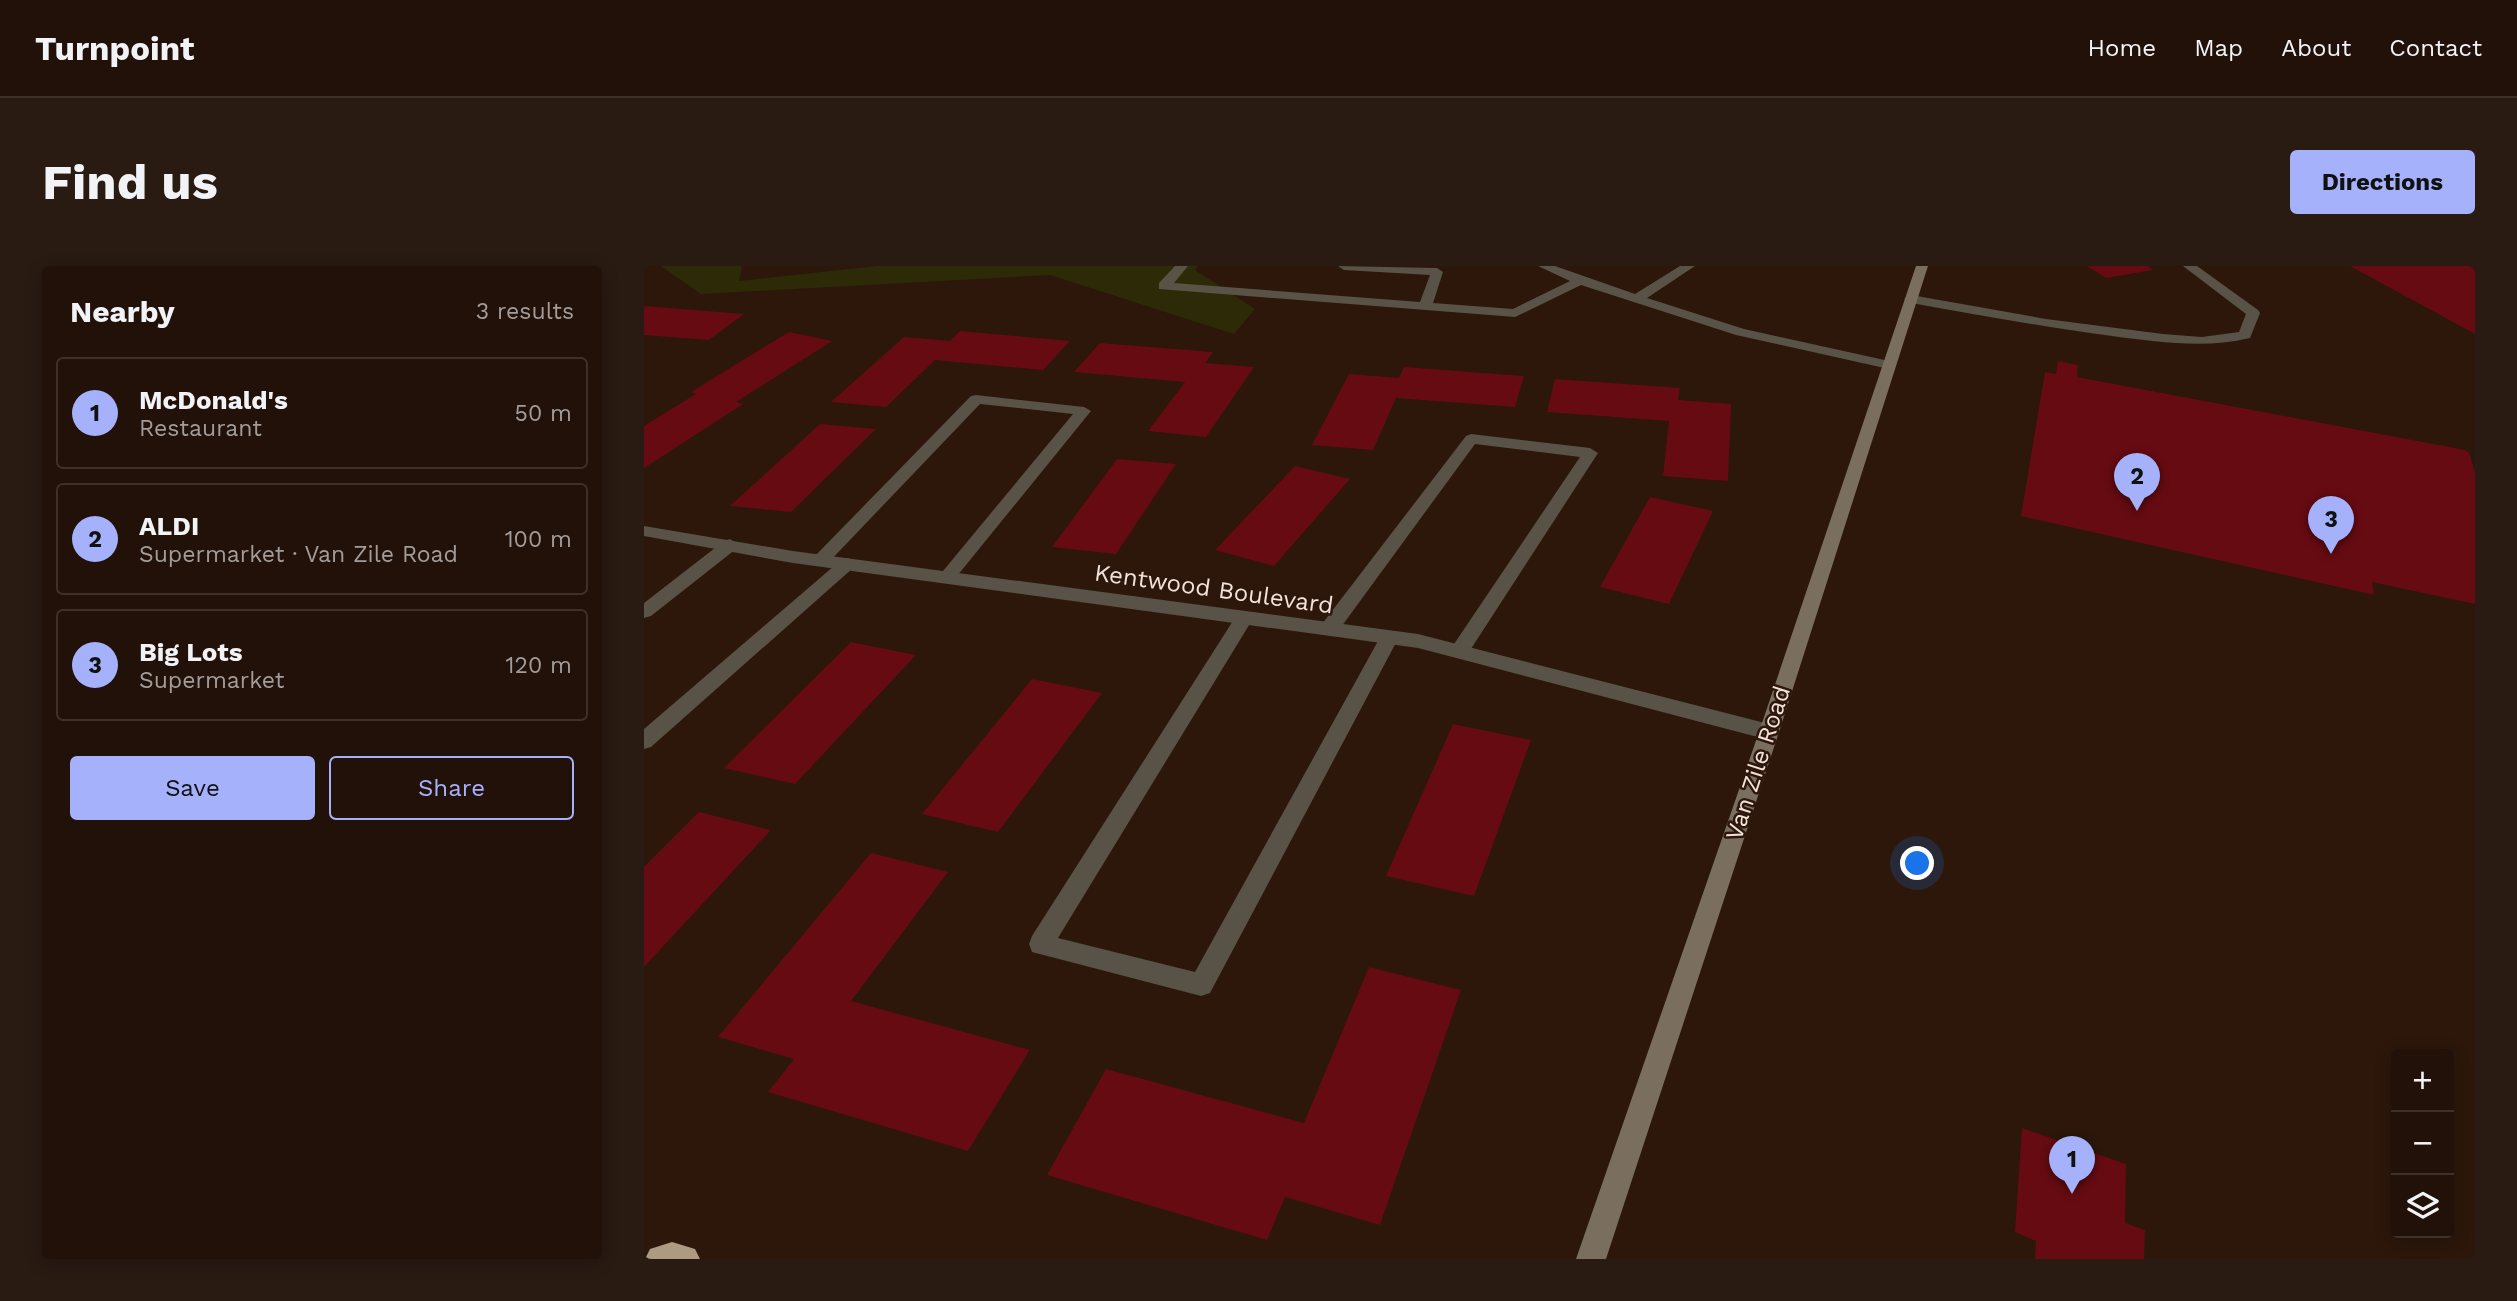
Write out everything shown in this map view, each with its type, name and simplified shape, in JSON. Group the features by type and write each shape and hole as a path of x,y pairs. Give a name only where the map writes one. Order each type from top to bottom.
{"highway":[{"path":"660,1259 685,1259"}],"street":[{"path":"1182,266 1164,286 1515,313 1580,281"},
{"path":"1344,266 1437,272 1425,306"},
{"path":"1544,266 1580,281 1741,332 1889,365"},
{"path":"1637,299 1689,266"},
{"name":"Van Zile Road","path":"1591,1259 1769,732 1922,266"},
{"path":"1911,299 2046,323 2202,341 2245,335 2253,313 2189,266"},
{"path":"821,560 976,399 1084,411 947,577"},
{"path":"1329,629 1471,439 1590,453 1460,650"},
{"name":"Kentwood Boulevard","path":"644,531 847,564 1390,637 1460,650 1769,732"},
{"path":"644,612 730,545"},
{"path":"644,741 847,564"},
{"path":"1245,617 1041,944 1201,985 1390,637"}],"shaded area":[{"path":"661,266 742,266 739,281 876,266 1198,266 1195,270 1255,309 1234,334 1050,275 701,294"}],"building":[{"path":"2087,266 2147,266 2153,270 2106,278"},
{"path":"2350,266 2475,266 2475,334"},
{"path":"644,306 744,314 709,340 644,335"},
{"path":"960,331 1070,341 1043,370 935,360 886,407 831,402 904,337 950,341"},
{"path":"789,332 832,341 736,402 743,404 644,468 644,426 696,394 691,392"},
{"path":"1100,343 1213,352 1205,363 1254,367 1206,437 1148,431 1185,382 1074,372"},
{"path":"2058,361 2078,365 2077,377 2465,450 2469,453 2475,472 2475,604 2372,582 2374,595 2021,516 2045,372 2056,374"},
{"path":"1404,367 1524,376 1515,407 1396,398 1373,450 1312,445 1349,374 1399,378"},
{"path":"1555,379 1680,388 1678,400 1731,404 1728,481 1663,476 1669,421 1547,412"},
{"path":"820,424 876,429 791,512 730,506"},
{"path":"1117,459 1176,464 1116,554 1052,547"},
{"path":"1295,466 1350,479 1274,566 1215,550"},
{"path":"1650,497 1713,511 1669,604 1600,587"},
{"path":"851,642 916,655 795,784 724,768"},
{"path":"1032,679 1102,693 998,832 922,814"},
{"path":"1453,724 1531,740 1474,896 1386,876"},
{"path":"699,812 771,830 644,967 644,867"},
{"path":"871,853 948,872 851,1001 1030,1050 968,1151 768,1092 794,1059 718,1037"},
{"path":"1369,967 1461,990 1380,1225 1285,1197 1267,1240 1047,1175 1106,1069 1304,1123"},
{"path":"2022,1128 2126,1164 2125,1223 2145,1230 2144,1259 2035,1259 2036,1241 2015,1232"}],"place":[{"name":"ALDI","path":"2137,511"},
{"name":"Big Lots","path":"2331,554"},
{"name":"McDonald's","path":"2072,1194"}]}
